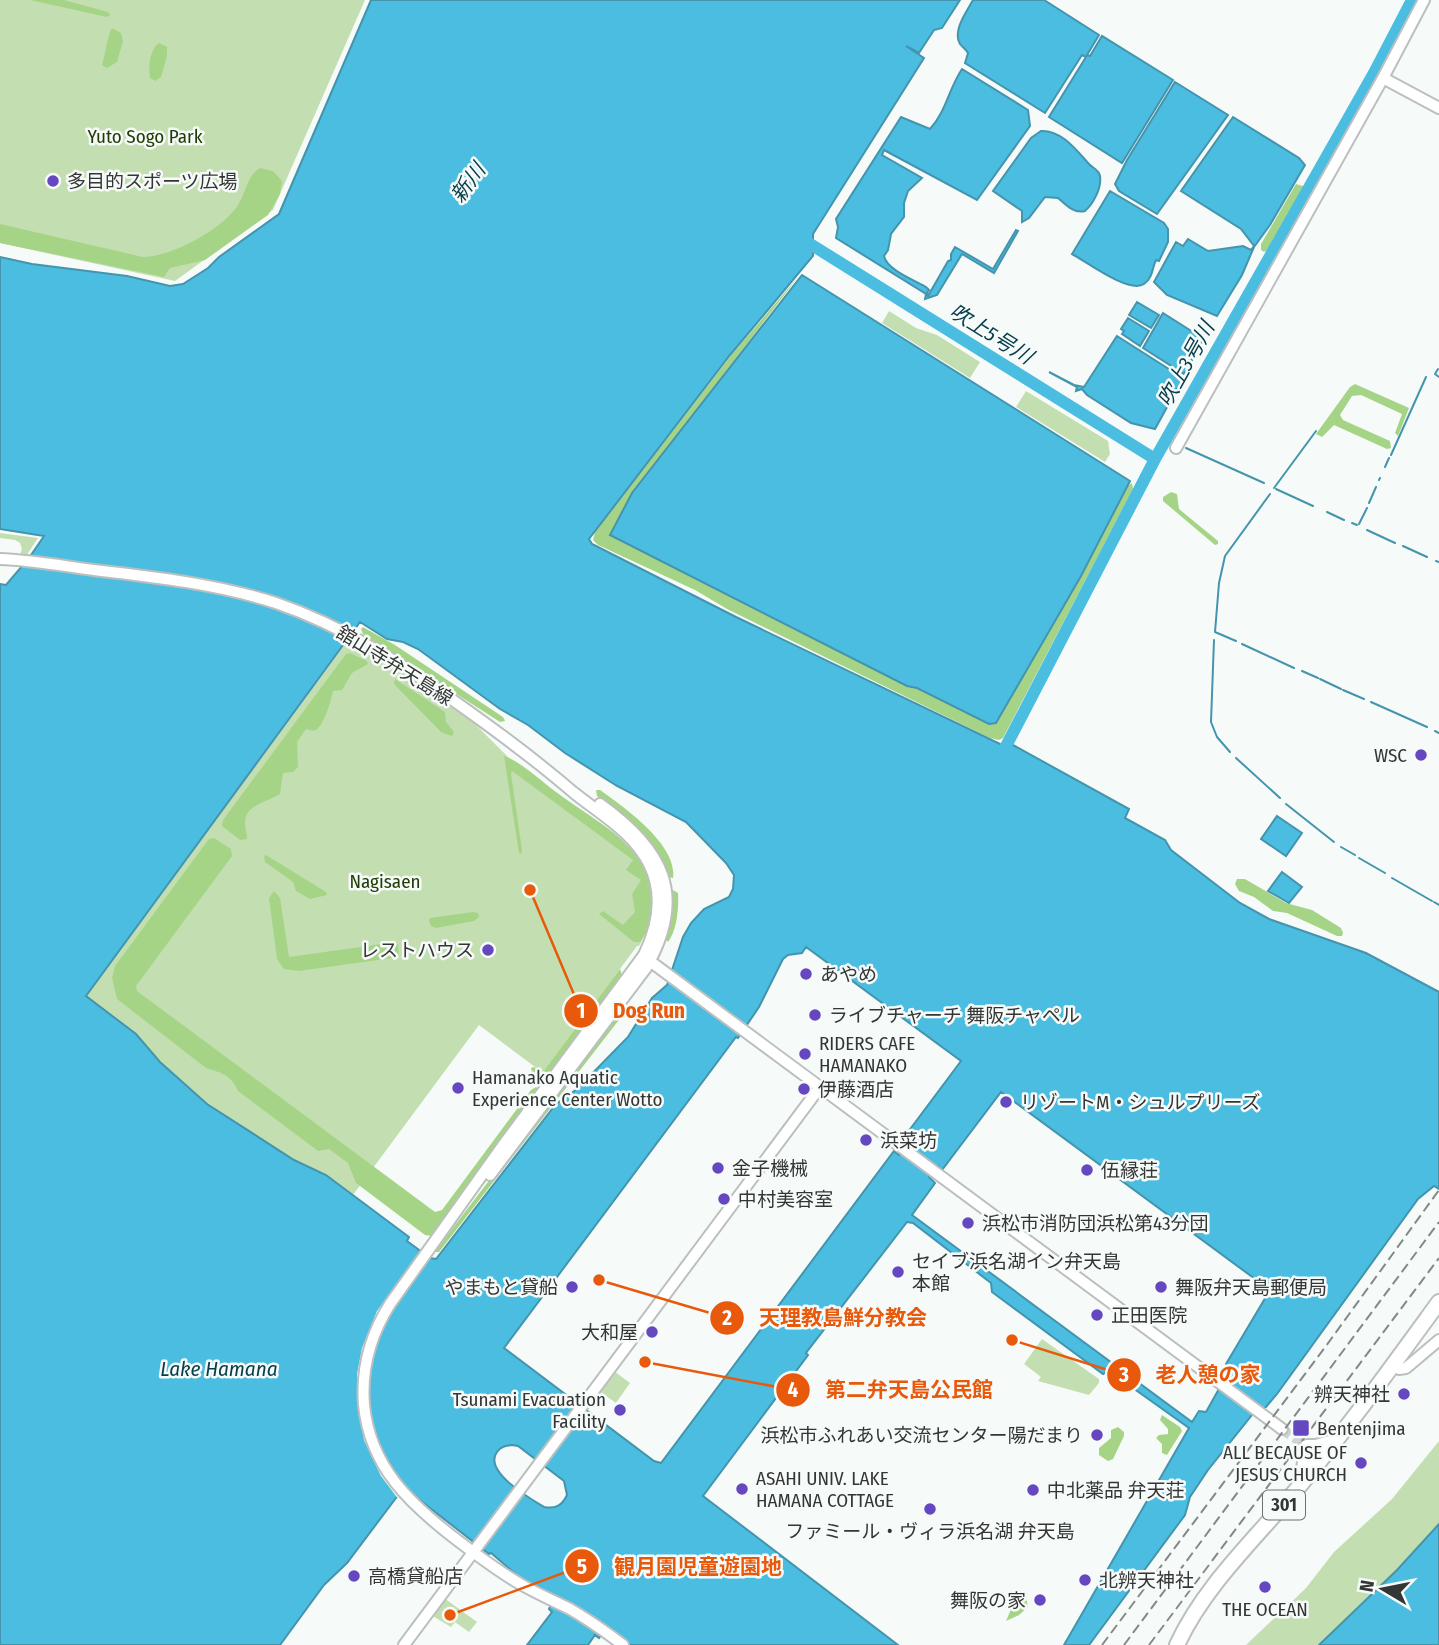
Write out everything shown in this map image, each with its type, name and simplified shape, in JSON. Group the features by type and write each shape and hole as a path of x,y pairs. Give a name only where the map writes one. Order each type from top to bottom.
{"highway":[{"name":"301","path":"1177,1645 1217,1584 1334,1442 1439,1302"},
{"path":"1300,1485 1306,1464 1305,1445 1320,1447 1334,1442"}],"street":[{"path":"1176,448 1424,0"},
{"path":"1383,78 1439,108"},
{"name":"舘山寺弁天島線","path":"8,559 152,577 229,590 293,610 352,635 433,686 554,774 631,838 651,866 662,888 649,961 504,1144 383,1314 373,1338 364,1375 363,1400 371,1438 387,1472 404,1495 423,1513 476,1549 510,1578 604,1631 623,1645"},
{"path":"649,961 1282,1429"},
{"path":"404,1645 820,1087"},
{"path":"1392,1365 1399,1369 1406,1368 1439,1340"}],"green space":[{"name":"Yuto Sogo Park","path":"0,0 365,0 273,210 175,281 0,243"},
{"path":"30,0 64,0 108,12 110,15 107,17"},
{"path":"112,28 121,33 123,41 117,62 107,68 102,65"},
{"path":"159,43 167,47 167,56 161,77 155,81 150,78 150,64 154,49"},
{"path":"260,168 273,171 282,181 280,194 268,215 205,260 170,268 164,277 0,243 0,224 143,257 155,256 195,240 221,223 238,205 249,180"},
{"path":"1296,184 1303,186 1302,193 1270,249 1264,252 1261,250 1261,244"},
{"path":"798,277 632,494 610,535 907,686 917,688 993,724 998,721 1132,483 1133,489 1003,738 999,740 990,738 727,609 695,590 598,545 593,540 595,532 733,353"},
{"path":"889,311 916,328 937,335 980,362 970,378 882,323"},
{"path":"1355,384 1409,408 1398,436 1395,433 1402,414 1361,395 1352,396 1340,415 1343,420 1390,441 1391,448 1387,449 1334,425 1322,437 1316,434"},
{"path":"1026,391 1108,441 1110,454 1105,462 1016,407"},
{"path":"1171,492 1177,494 1179,509 1218,541 1218,544 1215,545 1163,501 1163,497"},
{"path":"0,533 38,538 26,556 20,555 20,543 0,538"},
{"path":"363,627 395,645 503,717 505,721 500,722 363,634"},
{"name":"Nagisaen","path":"348,640 385,661 475,724 512,761 613,832 626,844 644,870 652,899 647,930 639,946 543,1073 479,1025 353,1195 196,1097 131,1031 86,996"},
{"path":"350,653 368,664 352,673 342,690 333,691 323,722 315,730 306,729 297,742 298,767 293,772 283,773 280,794 249,811 245,822 247,839 240,840 222,826 223,820 346,654"},
{"path":"395,679 445,712 446,722 454,732 452,736 441,732 394,684"},
{"path":"504,756 525,768 607,828 635,854 650,886 649,920 640,942 634,942 599,914 603,911 623,925 635,912 632,894 641,880 626,870 633,860 512,771 522,850 521,854 519,853"},
{"path":"596,790 622,806 658,840 672,865 673,878 668,877 649,840 620,812 597,796"},
{"path":"214,838 231,849 232,856 136,986 137,991 435,1212 442,1210 531,1090 536,1087 538,1089 431,1236 425,1235 356,1183 348,1163 329,1149 318,1151 238,1091 229,1078 206,1068 117,999 112,978 115,966 209,839"},
{"path":"266,855 327,895 310,899 296,891 293,882 265,862"},
{"path":"1237,879 1245,879 1286,903 1312,910 1341,928 1342,936 1287,913 1273,911 1254,897 1239,891 1235,884"},
{"path":"673,890 678,893 678,912 674,931 668,942 666,940"},
{"path":"274,891 280,898 289,957 396,942 399,957 299,971 284,969 277,959 269,898"},
{"path":"478,913 479,917 474,921 436,928 431,926 429,921 430,918"},
{"path":"620,969 622,975 556,1069 542,1079 532,1072 531,1068 534,1067 543,1072"},
{"path":"619,1010 622,1016 439,1252 436,1252 436,1250"},
{"path":"1042,1339 1099,1379 1099,1383 1089,1395 1038,1381 1041,1377 1024,1364"},
{"path":"614,1371 630,1383 616,1403 599,1391"},
{"path":"1162,1415 1182,1431 1167,1455 1162,1453 1162,1444 1156,1438 1168,1434 1168,1429 1160,1420"},
{"path":"1118,1427 1124,1432 1124,1436 1113,1459 1108,1461 1099,1455 1099,1448 1111,1438 1111,1430"},
{"path":"1439,1441 1439,1524 1401,1566 1319,1645 1246,1645 1306,1588 1334,1552 1392,1499"},
{"path":"1018,1593 1026,1597 1028,1607 1006,1621"},
{"path":"444,1598 477,1622 469,1632 455,1622 451,1627 431,1615"}],"water":[{"name":"Lake Hamana","path":"371,0 960,0 942,28 934,30 919,53 906,46 924,58 813,234 813,256 730,355 589,539 592,544 736,617 1000,744 1013,745 1129,809 1125,818 1165,840 1171,850 1240,903 1269,919 1366,953 1439,992 1439,1189 1434,1186 1418,1199 1277,1394 1266,1407 1252,1415 1208,1470 1190,1497 1185,1515 1089,1645 1064,1645 1189,1428 1109,1371 1103,1374 992,1292 991,1283 913,1223 907,1222 806,1353 808,1355 703,1496 898,1645 631,1645 607,1627 599,1638 595,1635 588,1645 527,1645 552,1612 549,1609 555,1596 519,1577 408,1491 396,1498 347,1563 324,1585 280,1645 0,1645 0,584 6,585 44,536 0,529 0,257 32,264 127,276 170,286 183,284 279,214","holes":["360,622 387,639 418,649 565,753 617,786 686,822 726,863 734,875 733,889 729,897 704,909 691,923 683,937 667,985 652,998 628,1037 577,1089 556,1104 436,1259 430,1258 407,1241 409,1237 326,1175 294,1160 207,1104 160,1062 136,1034 86,996","806,947 961,1061 902,1140 908,1144 899,1155 894,1151 661,1463 654,1461 504,1348 736,1037 738,1038 759,1007 783,959 788,955 802,953","1001,1092 1270,1290 1226,1364 1229,1366 1224,1380 1206,1412 1199,1411 1192,1422 912,1215 935,1183 929,1177 938,1166 942,1170","510,1445 518,1446 564,1481 567,1495 560,1504 552,1508 544,1507 519,1491 502,1475 494,1459 500,1449"]},
{"path":"973,0 1044,0 1099,35 1087,55 1090,56 1102,36 1173,80 1122,163 1049,117 1086,57 1082,55 1045,113 965,63 968,53 960,44 958,33 961,21"},
{"path":"962,69 1028,110 1030,126 977,200 884,150 882,155 922,178 908,191 904,203 904,217 891,234 884,256 895,270 926,287 929,290 928,296 951,260 955,247 993,269 1016,230 1018,231 994,273 962,254 937,295 925,299 926,294 836,238 836,219 901,117 930,129 940,115"},
{"path":"1175,82 1228,115 1157,214 1119,191 1115,184"},
{"path":"1233,117 1299,158 1305,165 1254,247 1242,275 1217,316 1167,295 1154,282 1176,242 1183,246 1188,239 1208,251 1243,246 1251,250 1254,246 1241,229 1181,191"},
{"path":"1041,131 1056,134 1068,142 1099,172 1100,186 1085,211 1074,210 1058,198 1045,197 1029,218 1022,222 1022,211 993,191 1031,138"},
{"path":"1110,191 1164,223 1168,229 1168,242 1144,284 1137,286 1119,281 1072,254"},
{"path":"802,275 1130,481 1081,576 996,723 989,724 917,688 907,686 610,535 632,493"},
{"path":"1137,302 1159,315 1151,328 1129,315"},
{"path":"1163,313 1204,339 1184,374 1143,348"},
{"path":"1128,318 1149,331 1140,346 1122,334 1124,331 1121,329"},
{"path":"1117,336 1183,378 1155,429 1131,423 1082,389 1076,391 1077,387 1049,372 1074,385 1084,387"},
{"path":"1277,816 1302,833 1286,856 1261,839"},
{"path":"1282,872 1302,887 1289,903 1268,891"},
{"path":"1439,1524 1439,1645 1319,1645 1397,1570"}],"pier":[{"path":"423,1248 432,1255 394,1306 377,1339 369,1375 368,1400 372,1424 384,1459 407,1492 399,1500 381,1476 364,1440 357,1401 357,1374 362,1348 377,1311"}],"waterway":[{"name":"吹上3号川","path":"997,755 1003,752 1155,459 1374,73 1412,0"},
{"name":"吹上5号川","path":"799,237 1155,459"},
{"path":"1438,369 1435,374 1439,377"},
{"path":"1391,455 1426,377"},
{"path":"1274,488 1316,431"},
{"name":"吹上3号川","path":"1166,439 1170,441"},
{"path":"1186,448 1264,483"},
{"path":"1385,467 1389,458"},
{"path":"1369,503 1376,487"},
{"name":"吹上3号川","path":"1139,488 1143,490"},
{"path":"1276,489 1313,506"},
{"path":"1215,632 1219,583 1225,556 1270,494"},
{"path":"1359,524 1367,508"},
{"path":"1327,512 1344,520"},
{"path":"1352,523 1357,525"},
{"path":"1367,530 1395,543"},
{"path":"1403,546 1427,557"},
{"path":"1215,632 1236,641"},
{"path":"1214,640 1211,722 1217,737 1230,752"},
{"path":"1242,644 1294,668"},
{"path":"1302,671 1318,678"},
{"path":"1320,679 1341,689"},
{"path":"1343,690 1364,699"},
{"path":"1371,702 1427,727"},
{"path":"1435,731 1439,733"},
{"path":"1236,758 1280,798"},
{"path":"1286,804 1334,842"},
{"path":"1341,847 1355,855"},
{"path":"1359,858 1385,873"},
{"path":"1392,878 1432,901"},
{"path":"1434,902 1439,905"}],"tunnel":[{"path":"1282,1429 1303,1444"}],"railway":[{"path":"1102,1645 1439,1190"},
{"path":"1124,1645 1439,1222"},
{"path":"1149,1645 1439,1258"}],"place":[{"name":"多目的スポーツ広場","path":"53,181"},
{"name":"WSC","path":"1421,755"},
{"name":"Dog Run","path":"530,890"},
{"name":"レストハウス","path":"488,950"},
{"name":"あやめ","path":"806,974"},
{"name":"ライブチャーチ 舞阪チャペル","path":"815,1015"},
{"name":"RIDERS CAFE HAMANAKO","path":"805,1054"},
{"name":"Hamanako Aquatic Experience Center Wotto","path":"458,1088"},
{"name":"伊藤酒店","path":"804,1089"},
{"name":"リゾートM・シュルプリーズ","path":"1006,1102"},
{"name":"浜菜坊","path":"866,1140"},
{"name":"金子機械","path":"718,1168"},
{"name":"伍縁荘","path":"1087,1170"},
{"name":"中村美容室","path":"724,1199"},
{"name":"浜松市消防団浜松第43分団","path":"968,1223"},
{"name":"セイブ浜名湖イン弁天島 本館","path":"898,1272"},
{"name":"天理教島鮮分教会","path":"599,1280"},
{"name":"やまもと貸船","path":"572,1287"},
{"name":"舞阪弁天島郵便局","path":"1161,1287"},
{"name":"正田医院","path":"1097,1315"},
{"name":"大和屋","path":"652,1332"},
{"name":"老人憩の家","path":"1012,1340"},
{"name":"第二弁天島公民館","path":"645,1362"},
{"name":"辨天神社","path":"1404,1394"},
{"name":"Tsunami Evacuation Facility","path":"620,1410"},
{"name":"Bentenjima","path":"1301,1428"},
{"name":"浜松市ふれあい交流センター陽だまり","path":"1097,1435"},
{"name":"ALL BECAUSE OF JESUS CHURCH","path":"1361,1463"},
{"name":"ASAHI UNIV. LAKE HAMANA COTTAGE","path":"742,1489"},
{"name":"中北薬品 弁天荘","path":"1033,1490"},
{"name":"ファミール・ヴィラ浜名湖 弁天島","path":"930,1509"},
{"name":"高橋貸船店","path":"354,1576"},
{"name":"北辨天神社","path":"1085,1580"},
{"name":"THE OCEAN","path":"1265,1587"},
{"name":"舞阪の家","path":"1040,1600"},
{"name":"観月園児童遊園地","path":"450,1615"}],"water label":[{"name":"新川","path":"468,183"}]}
